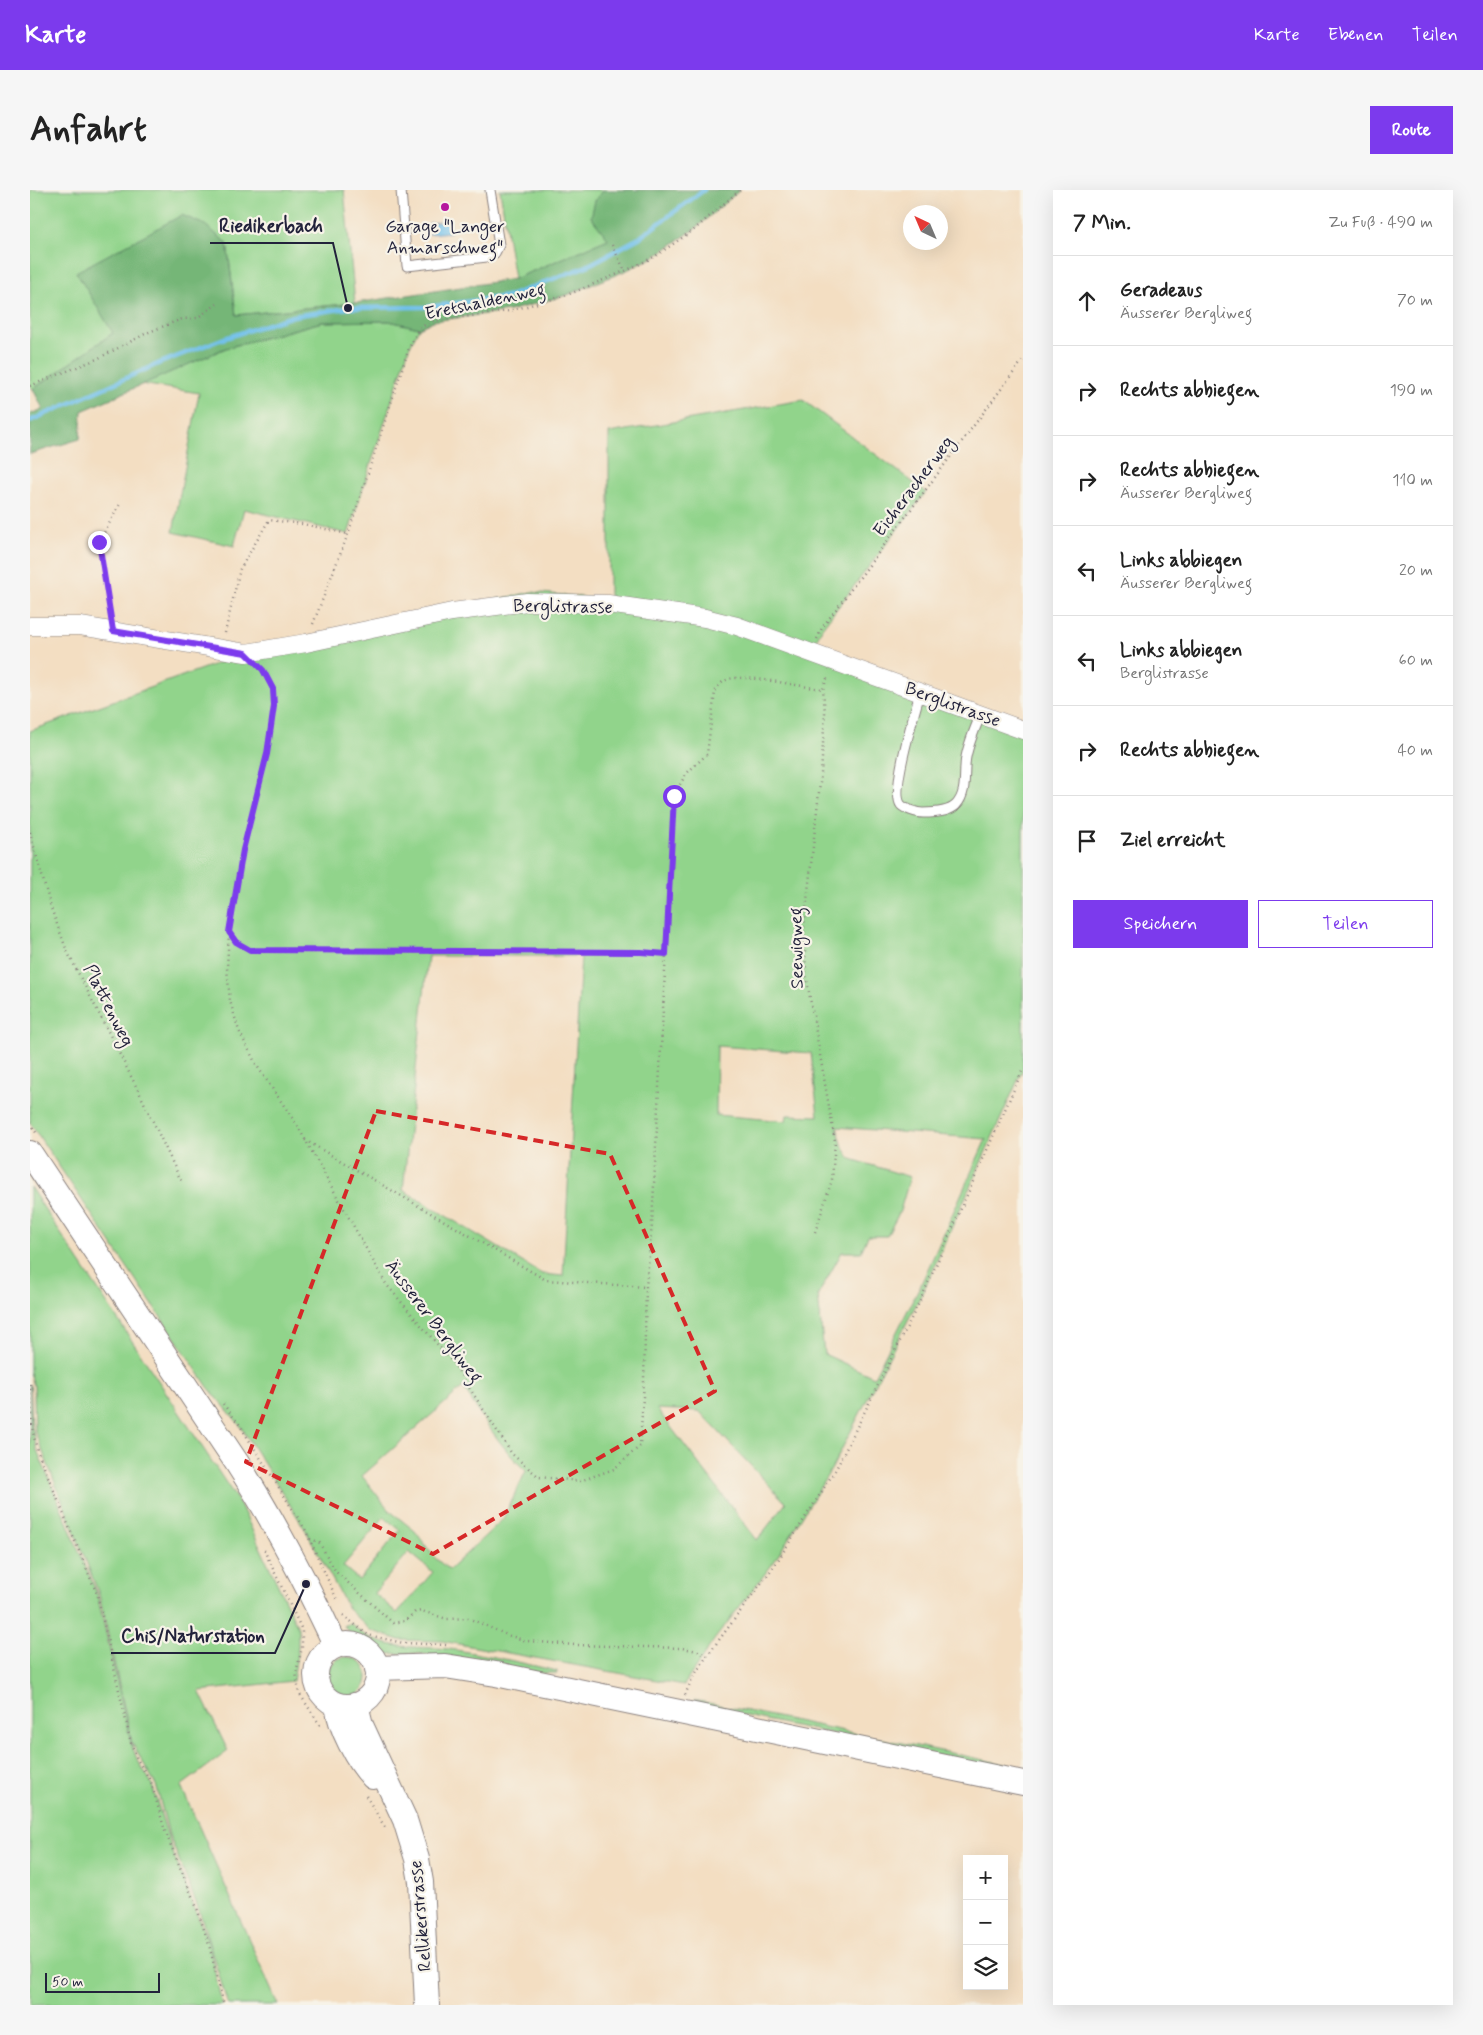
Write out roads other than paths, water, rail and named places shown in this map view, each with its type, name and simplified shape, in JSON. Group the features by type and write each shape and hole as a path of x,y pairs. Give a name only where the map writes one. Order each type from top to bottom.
{"main road":[{"path":"30,1153 266,1507 299,1569 336,1646"},
{"path":"354,1645 362,1648 374,1660 377,1668 378,1678 376,1687 365,1701 346,1705 329,1701 318,1688 315,1671 322,1655 336,1646 354,1645"},
{"path":"377,1668 426,1666 465,1668 1023,1783"},
{"name":"Rellikerstrasse","path":"346,1705 361,1725 412,1839 421,1882 426,2005"}],"street":[{"name":"Berglistrasse","path":"30,626 80,626 246,653 306,643 452,612 527,602 608,604 705,618 737,626 1023,730"}],"lane":[{"path":"401,190 407,266 487,257 495,253 499,245 490,190"},
{"path":"920,693 905,741 900,773 899,800 901,805 908,809 920,813 941,812 955,806 964,791 966,758 972,735 981,714"}],"water":[{"path":"450,221 451,232 429,234 429,223"}],"waterway":[{"path":"30,421 160,363 222,339 293,316 348,308 427,307 509,296 587,266 639,238 704,190"}],"place":[{"name":"Garage \"Langer Anmarschweg\"","path":"445,207"},
{"name":"Riedikerbach","path":"348,308"},
{"name":"Chis/Naturstation","path":"306,1584"}]}
